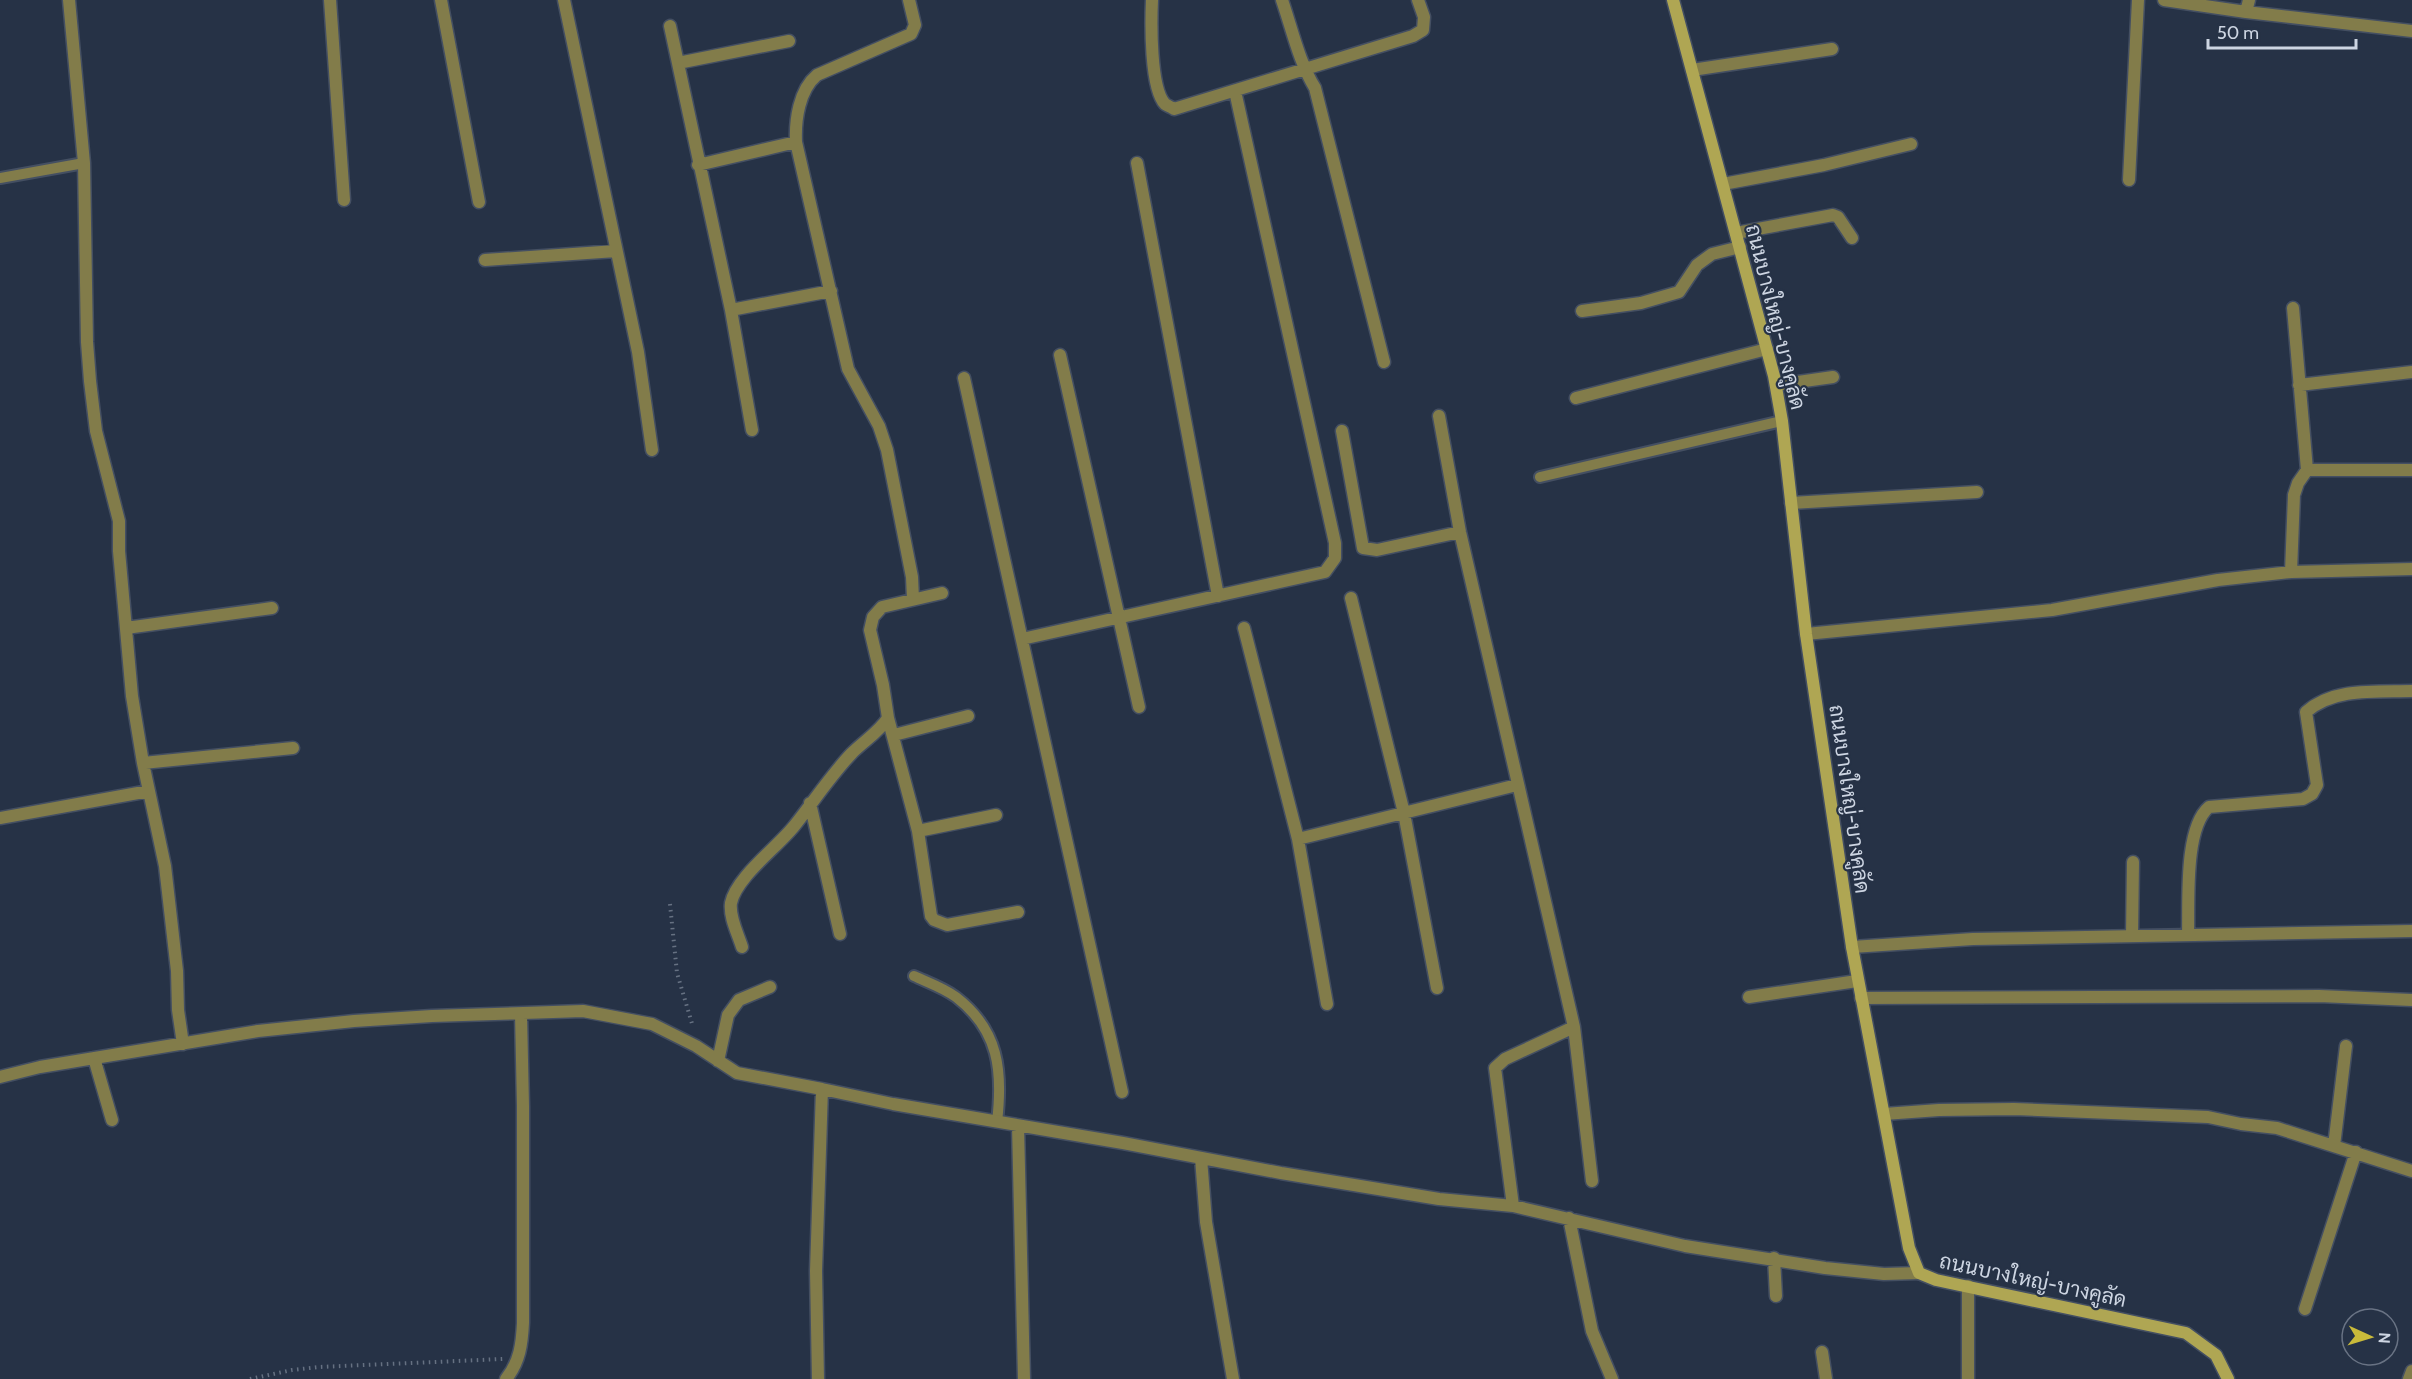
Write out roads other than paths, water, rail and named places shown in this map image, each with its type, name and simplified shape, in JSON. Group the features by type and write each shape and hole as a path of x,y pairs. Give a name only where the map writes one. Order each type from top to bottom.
{"street":[{"path":"69,0 84,163 87,342 90,381 96,431 119,521 119,551 132,696 143,763 165,866 183,1044"},
{"path":"330,0 344,200"},
{"path":"441,0 478,202"},
{"path":"564,0 638,352 652,450"},
{"path":"909,0 915,25 911,34 817,75 809,81 795,125 796,142 848,369 879,426 887,450 912,578 913,599"},
{"path":"1152,0 1150,48 1160,95 1165,105 1174,109 1413,36 1423,30 1424,17 1418,0"},
{"path":"1282,0 1299,48 1304,70 1315,88 1384,362"},
{"name":"ถนนบางใหญ่-บางคูลัด","path":"1673,0 1776,386 1806,634 1857,981 1909,1248 1919,1273 1936,1280 2186,1333 2216,1355 2228,1379"},
{"path":"2128,180 2138,0"},
{"path":"2164,0 2248,6 2412,32"},
{"path":"670,26 698,165 731,310 753,430"},
{"path":"678,63 789,41"},
{"path":"1692,70 1832,49"},
{"path":"1022,639 1325,572 1335,558 1335,543 1235,91"},
{"path":"698,165 796,142"},
{"path":"1723,184 1824,165 1911,144"},
{"path":"1137,163 1218,596"},
{"path":"1736,233 1833,215 1838,217 1852,238"},
{"path":"1582,311 1641,303 1679,292 1697,265 1712,254 1740,247"},
{"path":"485,260 616,251"},
{"path":"731,310 831,291"},
{"path":"2291,572 2294,495 2298,483 2307,470 2293,308"},
{"path":"1576,398 1767,349"},
{"path":"1060,355 1139,707"},
{"path":"2300,385 2412,372"},
{"path":"1776,386 1833,377"},
{"path":"964,378 1122,1092"},
{"path":"1439,416 1460,532 1574,1027 1592,1181"},
{"path":"1342,431 1363,548 1377,550 1460,532"},
{"path":"2307,470 2412,470"},
{"path":"1791,503 1977,492"},
{"path":"1806,634 2052,610 2218,580 2291,572 2412,569"},
{"path":"942,593 882,607 873,617 870,630 888,718 918,831 931,916 934,920 946,925 1018,912"},
{"path":"1351,598 1404,813 1437,988"},
{"path":"126,628 272,608"},
{"path":"1244,628 1298,838 1327,1004"},
{"path":"2188,934 2192,838 2201,813 2209,807 2303,799 2312,794 2317,785 2306,712 2314,705 2350,692 2412,691"},
{"path":"894,735 968,716"},
{"path":"742,947 731,914 731,901 753,868 777,846 853,751 883,726 888,718"},
{"path":"143,763 293,748"},
{"path":"1298,838 1517,785"},
{"path":"0,818 149,791"},
{"path":"810,804 840,934"},
{"path":"918,831 996,815"},
{"path":"2132,936 2133,862"},
{"path":"1852,947 1973,939 2412,931"},
{"path":"1749,997 1857,981"},
{"path":"718,1061 728,1015 739,1000 770,987"},
{"path":"1862,998 2319,996 2412,1000"},
{"path":"0,1077 40,1067 258,1031 354,1021 583,1011 652,1024 696,1046 737,1073 892,1104 1438,1199 1514,1206 1685,1246 1774,1258 1825,1268 1884,1274 1919,1273"},
{"path":"506,1379 518,1358 523,1323 523,1106 520,1014"},
{"path":"1514,1206 1495,1068 1505,1059 1574,1027"},
{"path":"2334,1146 2346,1046"},
{"path":"94,1058 112,1120"},
{"path":"818,1379 816,1271 822,1089"},
{"path":"1884,1114 1939,1110 2014,1109 2208,1117 2277,1128 2412,1171"},
{"path":"1018,1126 1024,1379"},
{"path":"2305,1309 2356,1152"},
{"path":"1201,1158 1206,1222 1233,1379"},
{"path":"1569,1218 1592,1331 1612,1379"},
{"path":"1774,1258 1776,1296"},
{"path":"1968,1286 1968,1379"},
{"path":"1822,1352 1826,1379"},
{"path":"2409,1379 2412,1371"}],"lane":[{"path":"0,178 84,163"},
{"path":"1540,477 1782,421"},
{"path":"914,976 954,995 974,1012 993,1041 1001,1091 997,1122"}]}
